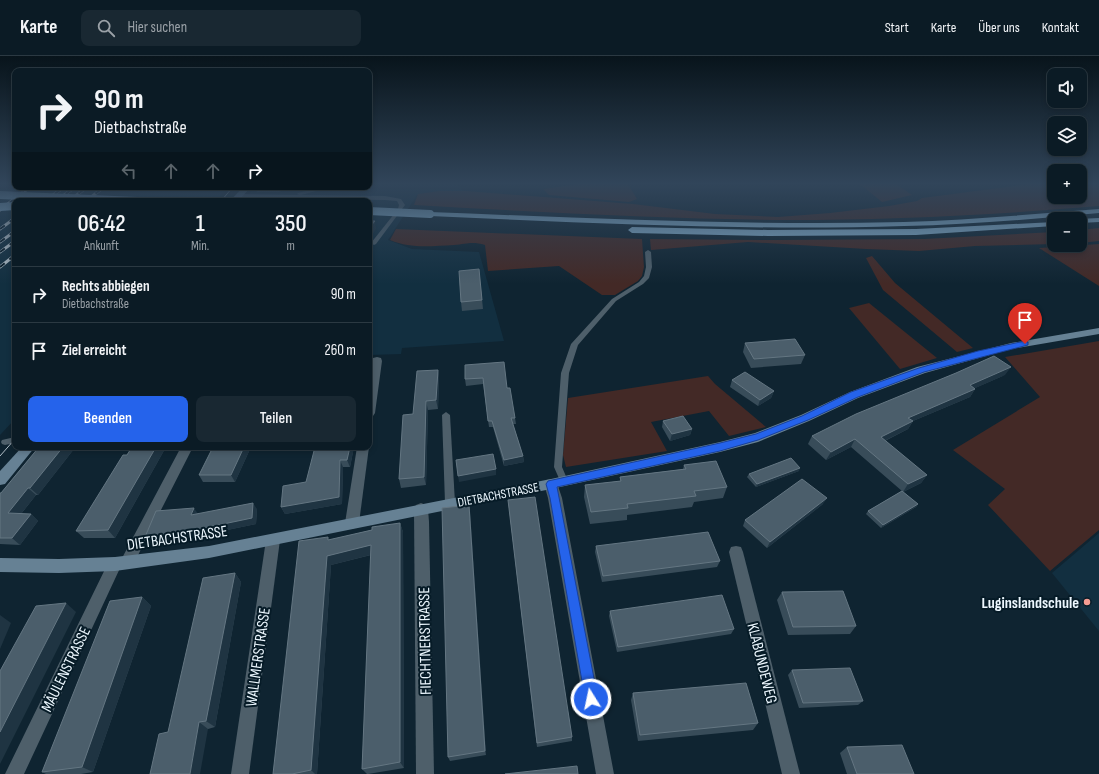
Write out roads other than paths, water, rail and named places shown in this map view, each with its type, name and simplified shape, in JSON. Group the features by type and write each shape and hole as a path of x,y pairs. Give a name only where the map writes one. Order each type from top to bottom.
{"highway":[{"path":"424,218 615,230 768,233 916,232 1047,224"},
{"path":"372,219 428,218 788,225 904,224 1018,218"},
{"path":"1087,221 1099,220"}],"main road":[{"name":"DIETBACHSTRASSE","path":"0,565 59,566 121,563 209,552 273,540 352,522 558,483 720,447 758,437 805,418 854,394 922,370 1011,346 1099,331"},
{"path":"0,480 26,450"}],"street":[{"path":"372,396 378,361"},
{"name":"MÄULENSTRASSE","path":"14,774 121,563 185,450"},
{"path":"352,522 364,450"},
{"path":"558,483 555,498 605,774"},
{"name":"FIECHTNERSTRASSE","path":"421,509 425,774"},
{"name":"WALLMERSTRASSE","path":"240,774 273,540"},
{"name":"KLABUNDEWEG","path":"736,552 790,774"}],"lane":[{"path":"374,243 393,218"},
{"path":"558,483 565,374 575,344 614,300 641,283 647,277 649,267 648,252"},
{"name":"DIETBACHSTRASSE","path":"446,415 450,503"},
{"path":"5,442 12,441"}],"tram line":[{"path":"0,456 12,442"}],"railway":[{"path":"0,229 12,220"},
{"path":"0,242 12,233"},
{"path":"0,252 12,243"},
{"path":"0,267 12,257"}],"place":[{"name":"Luginslandschule","path":"1087,602"}]}
